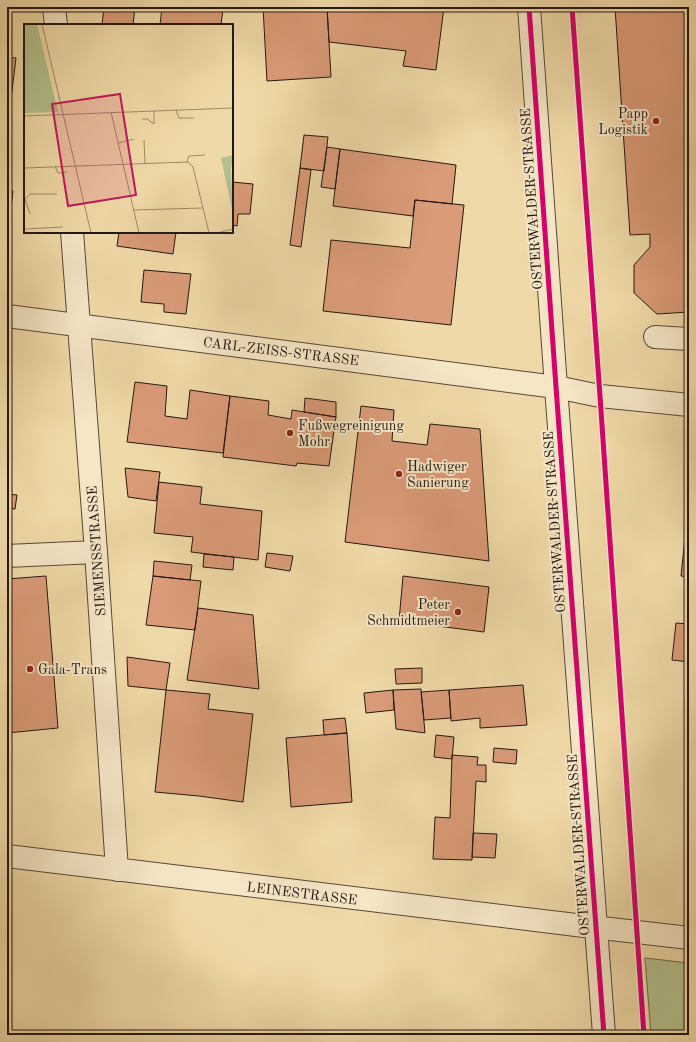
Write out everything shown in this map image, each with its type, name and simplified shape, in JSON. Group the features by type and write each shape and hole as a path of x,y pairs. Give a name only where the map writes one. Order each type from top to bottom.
{"street":[{"path":"54,7 56,24"},
{"name":"OSTERWALDER STRASSE","path":"529,7 604,1035"},
{"name":"SIEMENSSTRASSE","path":"72,233 96,552 117,870"},
{"name":"CARL-ZEISS-STRASSE","path":"7,316 556,388 600,396 689,405"},
{"path":"655,337 689,339"},
{"path":"7,556 96,552"},
{"name":"LEINESTRASSE","path":"7,856 689,938"}],"green space":[{"path":"645,958 689,963 689,1035 651,1035"}],"building":[{"path":"104,7 135,7 133,24 102,24"},
{"path":"162,7 203,7 223,9 221,24 160,24"},
{"path":"263,7 327,7 331,77 267,81"},
{"path":"327,7 444,7 436,70 403,66 406,51 329,42"},
{"name":"Papp Logistik","path":"615,7 689,7 689,312 657,314 634,293 634,265 650,247 650,234 630,235"},
{"path":"7,57 16,58 11,99 7,99"},
{"path":"304,135 328,137 324,171 300,168"},
{"path":"327,147 340,149 335,189 321,187"},
{"path":"340,149 456,165 452,204 415,200 413,216 333,206"},
{"path":"300,168 311,170 301,247 290,245"},
{"path":"233,182 253,184 250,214 238,214 237,226 233,225"},
{"path":"7,190 13,191 7,240"},
{"path":"415,200 464,205 451,325 323,311 331,240 410,248"},
{"path":"119,233 176,233 173,254 117,246"},
{"path":"144,270 191,274 186,314 164,312 164,304 141,302"},
{"path":"135,382 167,386 165,416 187,419 190,390 230,396 223,453 127,442"},
{"path":"230,396 269,401 268,415 291,419 292,410 336,417 329,466 297,463 296,466 223,457"},
{"path":"305,398 336,402 336,417 304,412"},
{"path":"361,406 394,410 392,441 427,445 430,424 480,429 489,561 345,542"},
{"path":"125,468 160,472 156,501 128,497"},
{"path":"159,482 202,487 200,504 262,511 258,560 191,552 193,537 154,533"},
{"path":"7,494 17,495 15,509 7,508"},
{"path":"689,499 689,577 681,576"},
{"path":"267,553 293,556 290,571 265,567"},
{"path":"204,554 234,557 233,570 203,567"},
{"path":"154,561 192,565 190,580 153,576"},
{"name":"Gala-Trans","path":"46,576 58,728 7,733 7,579"},
{"path":"153,576 201,581 195,630 146,625"},
{"path":"403,576 489,587 484,632 399,621"},
{"path":"198,608 253,615 259,689 187,680"},
{"path":"676,623 689,624 689,662 672,660"},
{"path":"127,657 170,663 166,690 128,686"},
{"path":"422,668 422,683 396,684 395,669"},
{"path":"523,685 527,725 480,728 480,718 451,721 449,690"},
{"path":"421,689 425,733 396,729 393,690"},
{"path":"166,690 210,694 208,709 253,714 243,802 155,792"},
{"path":"393,690 394,710 366,713 364,693"},
{"path":"449,690 451,718 424,720 421,692"},
{"path":"345,718 347,733 324,735 323,720"},
{"path":"347,733 352,802 291,807 286,738"},
{"path":"436,735 454,737 452,759 434,757"},
{"path":"494,748 517,750 516,764 493,762"},
{"path":"452,755 478,757 477,765 486,765 486,782 476,781 472,860 433,859 435,817 450,818"},
{"path":"473,833 497,834 495,858 472,857"}],"cycle path":[{"path":"529,7 604,1035"},
{"path":"572,7 644,1035"}],"place":[{"name":"Papp Logistik","path":"656,121"},
{"name":"Fußwegreinigung Mohr","path":"290,433"},
{"name":"Hadwiger Sanierung","path":"399,474"},
{"name":"Peter Schmidtmeier","path":"458,612"},
{"name":"Gala-Trans","path":"30,669"}]}
